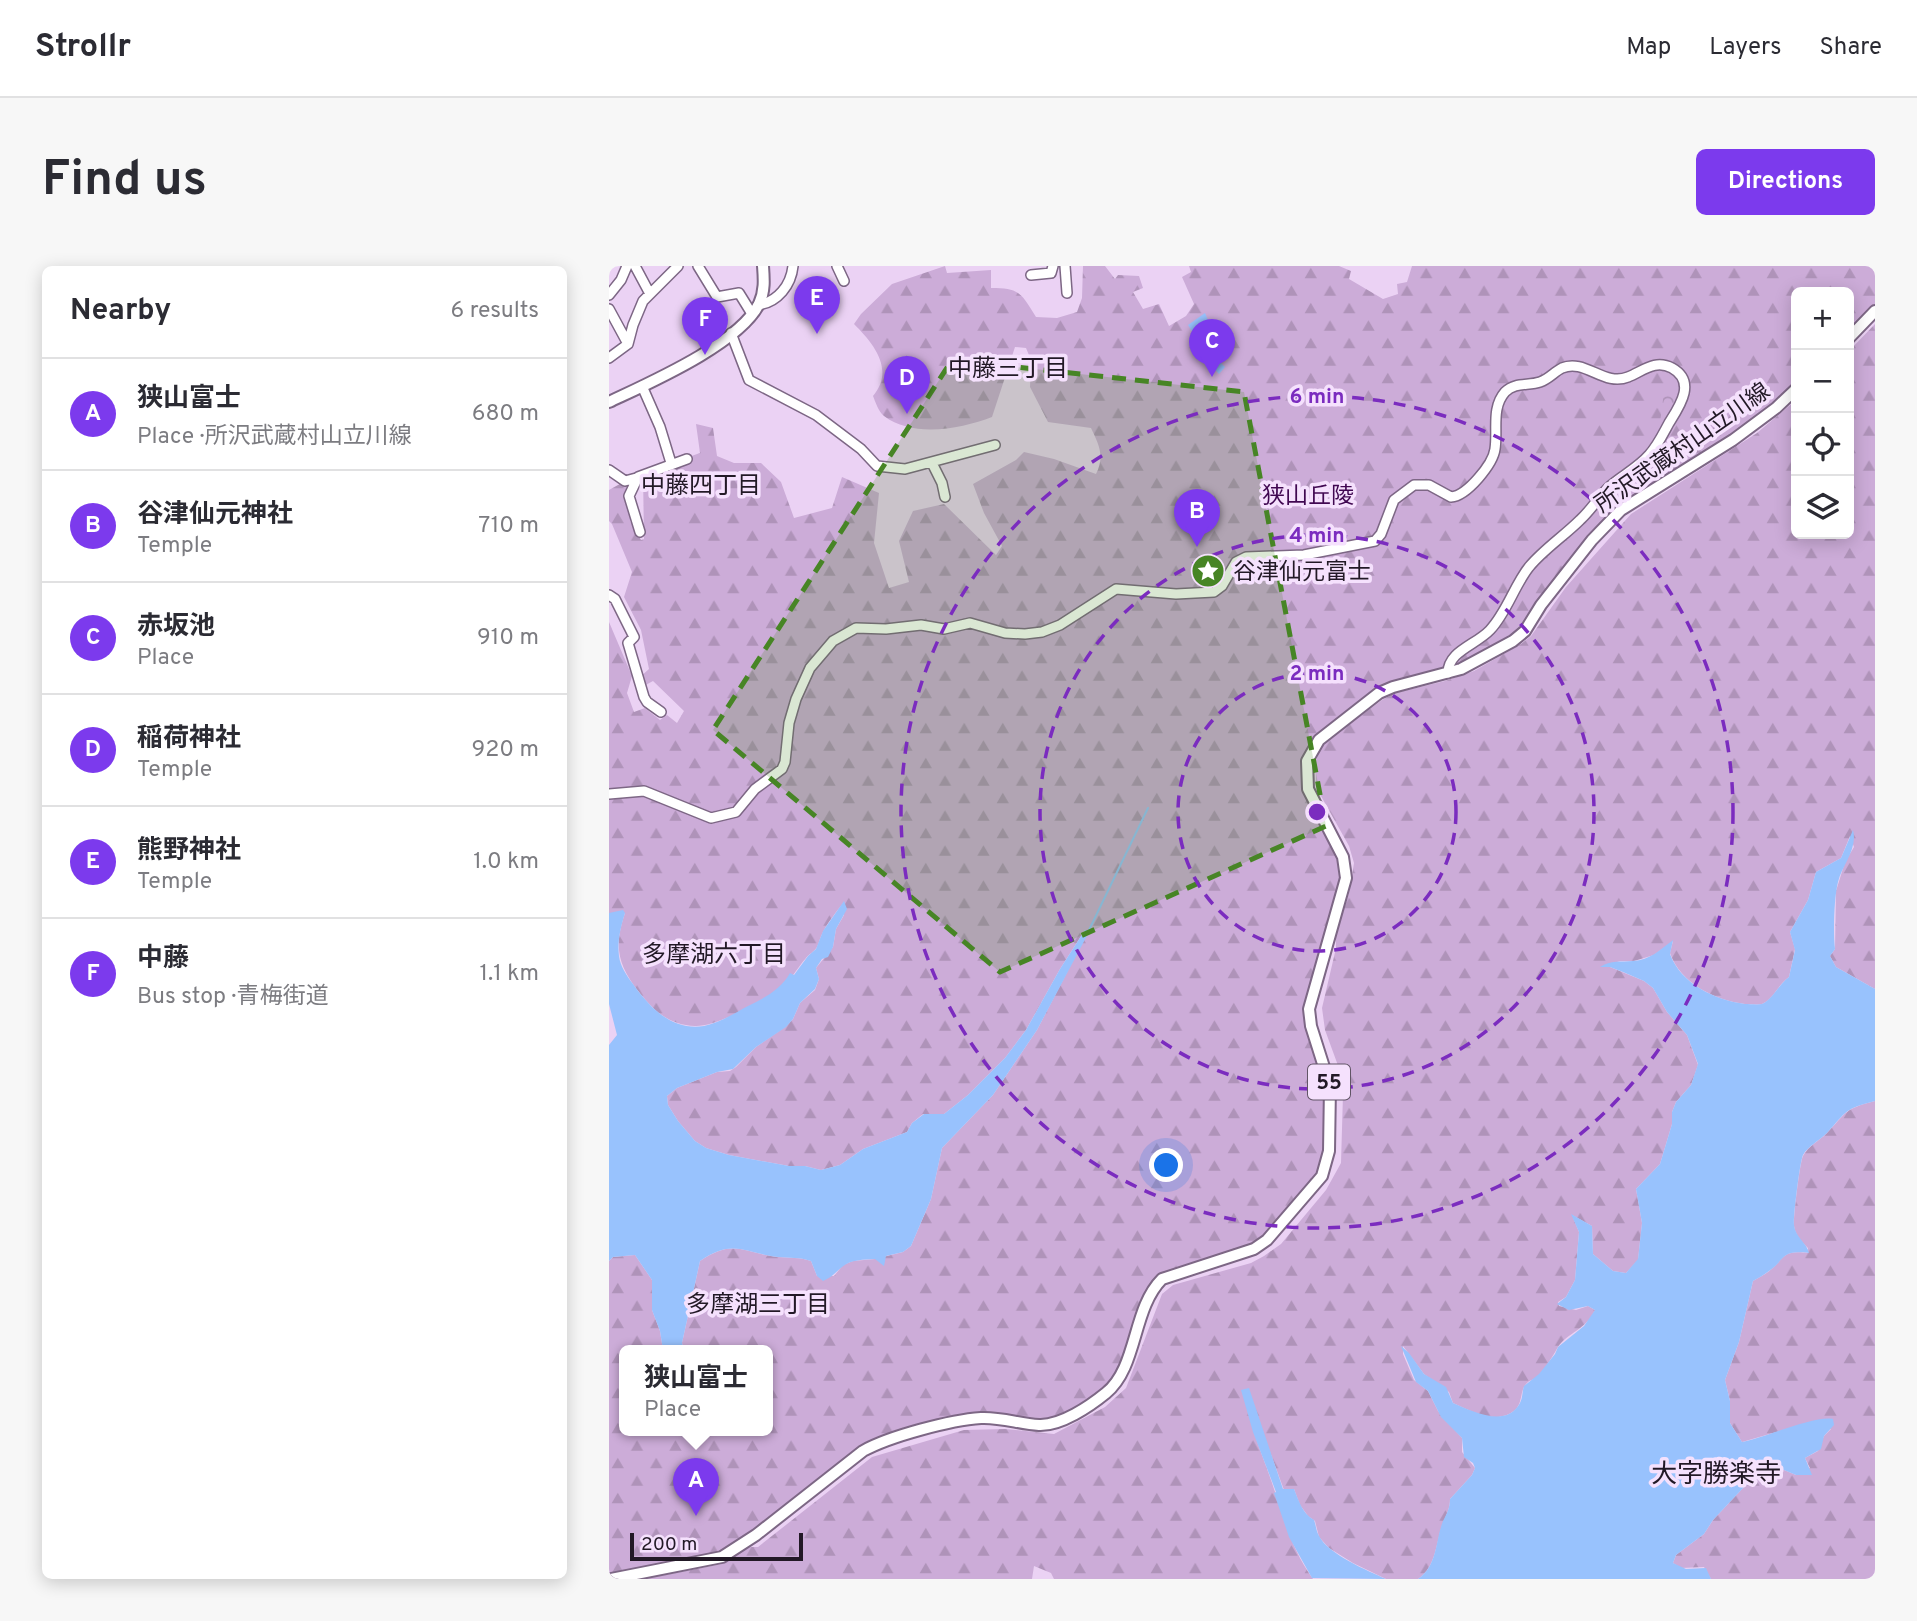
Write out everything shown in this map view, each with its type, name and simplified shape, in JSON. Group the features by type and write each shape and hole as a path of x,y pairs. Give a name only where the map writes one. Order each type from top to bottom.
{"main road":[{"path":"609,402 687,364 731,333 755,310 764,286 763,266"},
{"path":"1854,333 1875,311"},
{"name":"所沢武蔵村山立川線","path":"611,1579 722,1557 730,1553 780,1518 863,1451 878,1444 978,1418 1041,1425 1065,1417 1096,1400 1117,1380 1146,1303 1163,1279 1247,1253 1267,1240 1322,1176 1329,1151 1330,1086 1311,1026 1309,1009 1346,878 1343,857 1311,798 1306,777 1307,761 1319,740 1368,699 1393,687 1474,664 1525,631 1541,605 1592,540 1622,510 1733,440 1791,394"}],"street":[{"path":"609,295 621,280 627,266"},
{"path":"635,266 650,294"},
{"path":"609,358 628,344 643,301 678,266"},
{"path":"698,266 717,297 739,293 755,310 783,291 792,275 793,266"},
{"path":"1031,275 1051,273 1053,266"},
{"path":"1065,266 1067,293"},
{"path":"609,309 628,344"},
{"path":"731,333 749,380 816,415 861,449 877,466 905,469 995,446"},
{"path":"609,794 644,791 711,818 732,814 741,808 755,789 782,769 789,723 810,668 833,641 853,629 861,626 886,629 921,625 944,629 971,623 1010,634 1038,633 1064,623 1116,589 1176,594 1214,592 1222,586 1236,562 1246,557 1294,556 1371,543 1381,534 1394,500 1414,485 1429,485 1451,497 1466,492 1492,458 1500,400 1513,387 1538,383 1569,366 1615,380 1657,365 1674,369 1683,380 1684,397 1657,446 1607,490 1584,517 1530,566 1495,625 1481,639 1453,657 1448,673"},
{"path":"642,386 660,427 671,463"},
{"path":"609,470 625,481 687,459"},
{"path":"932,463 944,497"},
{"path":"640,477 629,496 640,532"},
{"path":"609,595 615,599 634,637 628,643 644,697 661,712"}],"highlighted area":[{"path":"952,360 1244,392 1326,826 1000,972 713,730"}],"green space":[{"name":"狭山丘陵","path":"945,266 947,273 991,270 991,288 1008,289 1019,294 1036,317 1057,318 1077,312 1082,298 1083,266 1105,266 1115,279 1118,275 1139,276 1143,288 1133,292 1143,309 1159,304 1169,326 1186,316 1194,304 1182,277 1191,272 1189,266 1339,266 1351,271 1349,279 1383,299 1398,294 1397,284 1407,282 1412,266 1875,266 1875,311 1854,333 1854,287 1791,287 1791,394 1776,408 1621,510 1525,631 1474,664 1393,687 1319,740 1306,777 1345,867 1309,1009 1330,1086 1322,1176 1267,1240 1162,1279 1111,1388 1049,1424 995,1418 878,1444 737,1549 609,1579 609,1261 613,1257 635,1255 652,1280 652,1310 662,1345 619,1345 619,1436 773,1436 773,1345 683,1345 700,1261 722,1250 739,1249 811,1261 817,1276 834,1276 843,1265 853,1261 903,1252 911,1246 931,1199 942,1148 993,1095 1037,1030 1089,930 1085,930 1060,969 1026,1030 1005,1058 968,1095 944,1114 923,1114 912,1123 907,1132 863,1149 840,1165 821,1170 789,1166 706,1148 695,1141 668,1105 667,1096 677,1088 717,1072 730,1071 793,1019 800,1003 815,990 819,979 816,968 833,947 836,929 844,915 844,902 825,928 816,949 789,981 752,1005 715,1022 695,1026 670,1020 650,1005 626,972 619,945 625,913 609,913 609,622 632,676 627,693 634,712 645,708 660,720 667,715 677,723 684,711 653,681 642,687 639,678 649,669 641,630 624,597 632,572 609,521 609,490 636,475 626,499 634,515 630,521 641,540 644,539 643,473 700,453 696,424 713,428 717,456 734,463 761,463 781,482 794,518 832,508 842,477 879,493 874,543 889,588 909,582 899,541 913,511 944,504 996,555 1002,546 984,513 973,484 1016,460 1024,452 1096,474 1099,468 1098,445 1091,428 1048,422 1030,387 1031,360 1026,348 1015,347 992,417 952,428 923,429 896,423 884,416 873,396 882,377 882,367 875,349 854,324 892,284"},
{"path":"1875,324 1875,989 1836,967 1830,956 1835,949 1836,891 1845,862 1854,847 1850,836 1841,858 1816,872 1808,900 1790,932 1795,949 1789,977 1770,999 1762,1004 1734,1002 1700,989 1675,964 1670,953 1673,941 1654,955 1602,967 1610,967 1644,981 1653,988 1667,1012 1687,1035 1698,1065 1691,1085 1676,1102 1672,1112 1672,1124 1660,1164 1636,1189 1642,1223 1638,1260 1626,1273 1613,1271 1593,1254 1592,1226 1572,1215 1579,1232 1575,1280 1566,1297 1558,1302 1559,1306 1576,1310 1588,1306 1595,1310 1587,1322 1562,1342 1539,1375 1527,1383 1514,1411 1494,1417 1453,1403 1449,1392 1424,1374 1403,1346 1403,1354 1414,1380 1428,1391 1438,1411 1462,1438 1462,1452 1475,1468 1450,1499 1433,1560 1424,1573 1418,1579 1386,1579 1329,1548 1319,1537 1315,1521 1300,1505 1294,1489 1284,1490 1260,1425 1254,1432 1256,1439 1290,1535 1299,1557 1313,1579 1054,1579 1051,1573 1034,1566 1032,1579 644,1579 722,1564 750,1547 758,1547 872,1457 964,1430 1005,1429 1054,1434 1105,1407 1126,1388 1162,1294 1173,1285 1251,1263 1281,1244 1326,1190 1341,1163 1343,1094 1340,1071 1325,1030 1322,1008 1354,863 1349,846 1316,783 1316,760 1320,749 1329,739 1395,693 1474,671 1521,644 1531,636 1566,587 1631,514 1757,433 1791,404 1791,539 1854,539 1854,346"},
{"path":"1659,367 1675,375 1682,391 1662,432 1659,430 1666,377"},
{"path":"1875,1101 1875,1579 1711,1579 1704,1567 1681,1568 1673,1563 1676,1555 1704,1534 1713,1520 1744,1487 1758,1476 1777,1467 1796,1475 1810,1468 1805,1458 1818,1451 1824,1436 1831,1429 1807,1423 1742,1442 1730,1423 1730,1401 1725,1380 1739,1342 1753,1281 1788,1254 1808,1253 1808,1248 1797,1235 1794,1226 1803,1156 1847,1112"}],"water":[{"path":"1205,313 1218,343 1216,358 1225,367 1219,374 1188,325"},
{"path":"1853,830 1852,850 1837,889 1835,949 1830,956 1836,967 1875,989 1875,1101 1857,1106 1843,1115 1803,1155 1794,1225 1809,1253 1788,1254 1753,1281 1739,1342 1725,1380 1730,1401 1730,1423 1742,1442 1815,1420 1833,1419 1834,1425 1824,1436 1821,1449 1805,1458 1812,1475 1796,1475 1777,1467 1758,1476 1713,1520 1704,1534 1676,1555 1673,1563 1686,1569 1706,1568 1711,1579 1418,1579 1433,1560 1450,1499 1475,1468 1473,1463 1464,1457 1462,1438 1441,1417 1428,1391 1416,1382 1401,1346 1424,1374 1446,1387 1453,1403 1488,1416 1498,1417 1514,1411 1521,1401 1524,1386 1539,1374 1558,1347 1584,1326 1595,1310 1588,1306 1569,1310 1557,1304 1566,1297 1575,1280 1579,1232 1571,1214 1592,1226 1593,1254 1613,1271 1626,1273 1638,1259 1642,1223 1636,1189 1660,1164 1672,1124 1672,1112 1676,1102 1691,1085 1698,1064 1687,1035 1667,1012 1653,988 1623,972 1610,967 1600,967 1612,962 1645,959 1673,940 1670,954 1675,965 1700,989 1734,1002 1762,1004 1789,977 1795,950 1790,932 1808,900 1816,872 1841,858"},
{"path":"844,901 847,909 836,929 833,947 828,957 822,959 816,968 819,979 815,989 800,1003 786,1027 756,1047 733,1069 717,1072 677,1088 667,1096 668,1105 678,1121 695,1141 706,1148 729,1155 821,1170 840,1165 863,1149 907,1132 912,1123 924,1114 944,1114 968,1095 1005,1058 1026,1030 1085,930 1090,930 1037,1030 993,1095 942,1148 931,1199 911,1246 903,1252 886,1256 884,1266 875,1259 853,1261 823,1281 817,1276 811,1261 739,1249 721,1250 700,1261 683,1345 662,1345 652,1310 652,1280 635,1255 613,1257 609,1261 609,1045 617,1035 609,1004 609,913 623,910 625,913 619,950 624,971 631,981 663,1016 692,1027 710,1025 772,992 790,973 794,975 816,949 823,931"},
{"path":"1249,1388 1283,1489 1294,1489 1304,1510 1314,1520 1324,1543 1349,1561 1386,1579 1312,1578 1289,1537 1274,1493 1276,1492 1253,1432 1241,1390"}],"waterway":[{"path":"1089,930 1148,808"}],"place":[{"name":"熊野神社","path":"817,334"},
{"name":"中藤","path":"705,355"},
{"name":"赤坂池","path":"1212,377"},
{"name":"稲荷神社","path":"907,414"},
{"name":"谷津仙元神社","path":"1197,547"},
{"name":"谷津仙元富士","path":"1208,571"},
{"name":"狭山富士","path":"696,1516"}],"district":[{"name":"中藤三丁目","path":"1008,368"},
{"name":"中藤四丁目","path":"701,485"},
{"name":"多摩湖六丁目","path":"714,954"},
{"name":"多摩湖三丁目","path":"758,1304"},
{"name":"大字勝楽寺","path":"1716,1473"}]}
